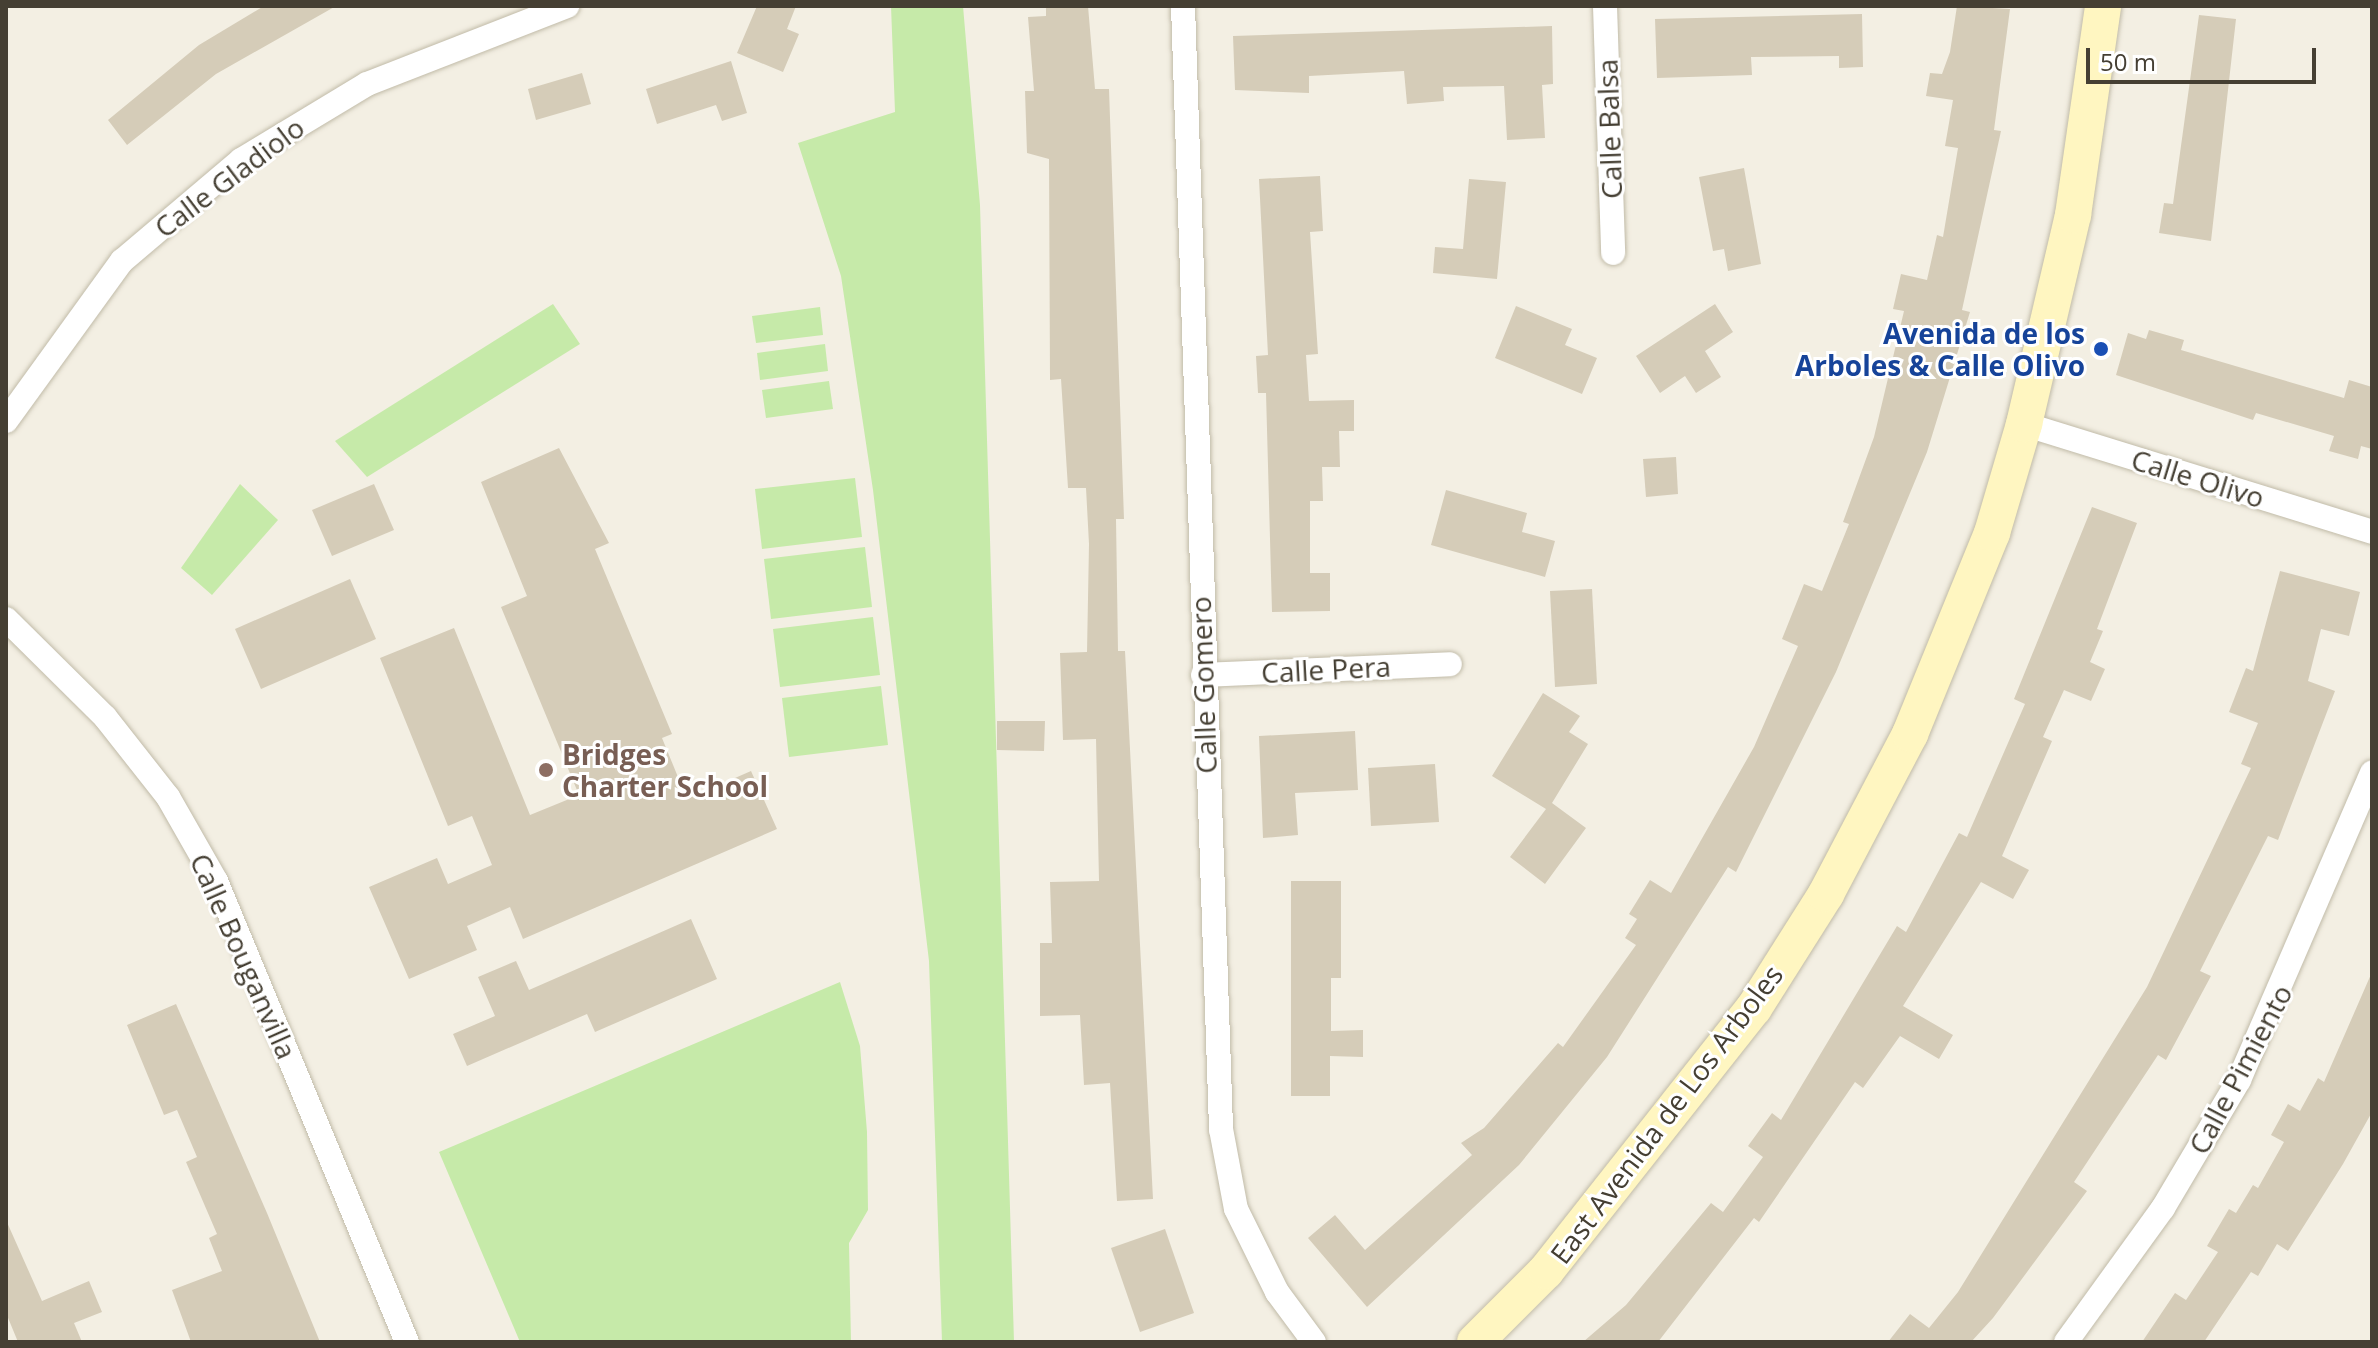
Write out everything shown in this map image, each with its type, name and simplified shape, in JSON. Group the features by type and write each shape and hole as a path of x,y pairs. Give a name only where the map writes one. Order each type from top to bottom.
{"main road":[{"name":"East Avenida de Los Arboles","path":"1475,1342 1546,1271 1754,1008 1826,894 1953,636 2024,424 2073,215 2103,6"}],"street":[{"name":"Calle Gladiolo","path":"6,421 122,261 241,160 367,84 567,6"},
{"name":"Calle Gomero","path":"1183,6 1203,675 1221,1129 1236,1209 1277,1292 1314,1342"},
{"name":"Calle Balsa","path":"1605,6 1613,253"},
{"name":"Calle Olivo","path":"2024,424 2372,532"},
{"name":"Calle Bouganvilla","path":"6,619 114,728 168,797 216,881 407,1342"},
{"name":"Calle Pera","path":"1203,675 1450,664"},
{"name":"Calle Pimiento","path":"2066,1342 2163,1208 2239,1080 2372,773"}],"green space":[{"path":"891,6 963,6 980,205 1014,1342 942,1342 929,961 873,490 841,276 798,143 895,112"},
{"path":"553,304 580,344 367,477 335,441"},
{"path":"820,307 823,335 756,343 752,316"},
{"path":"825,344 828,371 760,380 757,353"},
{"path":"829,381 833,409 766,418 762,390"},
{"path":"855,478 862,537 762,549 755,489"},
{"path":"240,484 278,520 212,595 181,568"},
{"path":"865,547 872,607 771,619 764,559"},
{"path":"873,617 880,675 780,687 773,629"},
{"path":"881,686 888,745 789,757 782,698"},
{"path":"840,982 860,1046 867,1132 868,1210 849,1243 851,1342 520,1342 439,1152"}],"building":[{"path":"264,6 336,6 216,74 127,145 108,120 199,45"},
{"path":"757,6 796,6 787,29 799,34 783,72 737,53"},
{"path":"1046,6 1088,6 1095,89 1109,89 1124,519 1116,519 1118,651 1125,651 1153,1199 1117,1201 1110,1083 1084,1085 1080,1015 1040,1016 1040,943 1052,943 1050,882 1099,881 1096,739 1063,740 1060,653 1087,652 1089,544 1086,488 1068,488 1061,379 1050,380 1049,159 1027,153 1025,91 1034,91 1028,17 1046,16"},
{"path":"1957,6 2010,9 1994,130 2001,131 1962,310 1970,312 1927,452 1836,672 1736,872 1728,867 1607,1057 1519,1165 1367,1307 1308,1238 1335,1215 1365,1250 1472,1155 1461,1143 1484,1128 1558,1043 1563,1047 1636,945 1625,938 1637,919 1629,914 1650,880 1671,893 1754,747 1798,646 1782,639 1804,584 1822,591 1849,524 1843,522 1874,437 1904,311 1893,309 1901,274 1927,280 1937,235 1943,237 1958,148 1945,146 1953,100 1926,96 1930,73 1942,74 1950,52"},
{"path":"1862,14 1863,67 1839,68 1839,56 1751,57 1752,75 1657,78 1655,19"},
{"path":"2199,15 2236,19 2211,241 2159,233 2164,203 2173,204"},
{"path":"1552,26 1553,84 1542,85 1545,138 1507,140 1504,86 1443,87 1444,101 1407,104 1404,71 1309,76 1309,93 1235,90 1233,36"},
{"path":"731,61 747,113 722,121 716,105 657,124 646,89"},
{"path":"582,73 591,104 536,120 528,89"},
{"path":"1744,168 1761,264 1728,271 1724,249 1713,251 1699,177"},
{"path":"1320,176 1323,231 1310,232 1318,354 1306,355 1309,401 1354,400 1354,431 1339,431 1340,467 1322,467 1323,501 1310,501 1310,573 1330,573 1330,611 1272,612 1266,393 1258,393 1256,356 1268,355 1259,179"},
{"path":"1469,179 1506,182 1497,279 1433,273 1435,247 1463,249"},
{"path":"1715,304 1733,332 1705,351 1721,377 1696,393 1685,376 1660,393 1636,356"},
{"path":"1516,306 1572,329 1565,345 1597,358 1582,394 1495,358"},
{"path":"2149,330 2184,340 2181,350 2344,398 2349,380 2372,387 2372,449 2361,446 2358,459 2329,451 2334,436 2256,413 2253,420 2116,375 2128,333 2146,339"},
{"path":"559,448 609,543 595,549 672,734 662,738 687,799 751,771 777,829 523,939 510,907 467,926 477,950 409,979 369,887 437,858 448,884 492,865 472,816 448,826 380,658 454,628 530,815 579,795 501,607 527,596 481,482"},
{"path":"1676,457 1678,494 1646,497 1643,459"},
{"path":"374,484 394,530 332,556 312,510"},
{"path":"1446,490 1527,513 1522,532 1555,541 1545,577 1431,545"},
{"path":"2092,507 2137,523 2097,629 2103,631 2090,662 2105,669 2091,701 2064,690 2043,737 2052,741 2002,856 2029,870 2013,899 1981,882 1903,1006 1953,1035 1939,1059 1900,1036 1863,1088 1855,1082 1759,1222 1754,1218 1658,1342 1583,1342 1626,1305 1711,1203 1723,1212 1763,1157 1748,1146 1772,1113 1781,1120 1897,926 1906,932 1959,833 1967,837 2025,704 2014,699"},
{"path":"2280,571 2360,592 2349,636 2321,629 2308,681 2335,691 2278,840 2268,836 2200,971 2211,976 2166,1060 2158,1055 2074,1182 2087,1191 1993,1318 1971,1342 1888,1342 1910,1314 1929,1328 1958,1292 2147,987 2251,768 2241,764 2258,723 2229,712 2246,668 2253,671"},
{"path":"350,579 376,639 261,689 235,629"},
{"path":"1592,589 1597,684 1555,687 1550,591"},
{"path":"1543,693 1580,716 1569,732 1588,744 1552,803 1586,828 1545,884 1510,857 1546,809 1492,776"},
{"path":"997,721 1045,721 1044,751 997,750"},
{"path":"1355,731 1358,790 1295,793 1298,835 1263,838 1259,736"},
{"path":"1435,764 1439,822 1371,826 1368,768"},
{"path":"1291,881 1341,881 1341,978 1331,978 1331,1031 1363,1030 1363,1057 1330,1056 1330,1096 1291,1096"},
{"path":"691,919 717,979 595,1032 587,1014 467,1066 453,1034 495,1016 478,977 516,961 529,990"},
{"path":"2372,972 2372,1112 2343,1164 2288,1251 2277,1244 2258,1276 2251,1272 2204,1342 2142,1342 2175,1293 2186,1300 2218,1252 2207,1246 2229,1209 2236,1213 2253,1185 2258,1188 2284,1142 2271,1135 2288,1104 2300,1111 2318,1078 2324,1082"},
{"path":"176,1004 320,1342 191,1342 172,1290 222,1271 209,1238 217,1234 186,1162 197,1157 177,1110 164,1115 127,1025"},
{"path":"6,1220 42,1301 89,1281 102,1312 74,1323 82,1342 18,1342 6,1313"},
{"path":"1165,1229 1194,1313 1140,1332 1111,1248"}],"place":[{"name":"Avenida de los Arboles & Calle Olivo","path":"2101,349"},
{"name":"Bridges Charter School","path":"546,770"}]}
